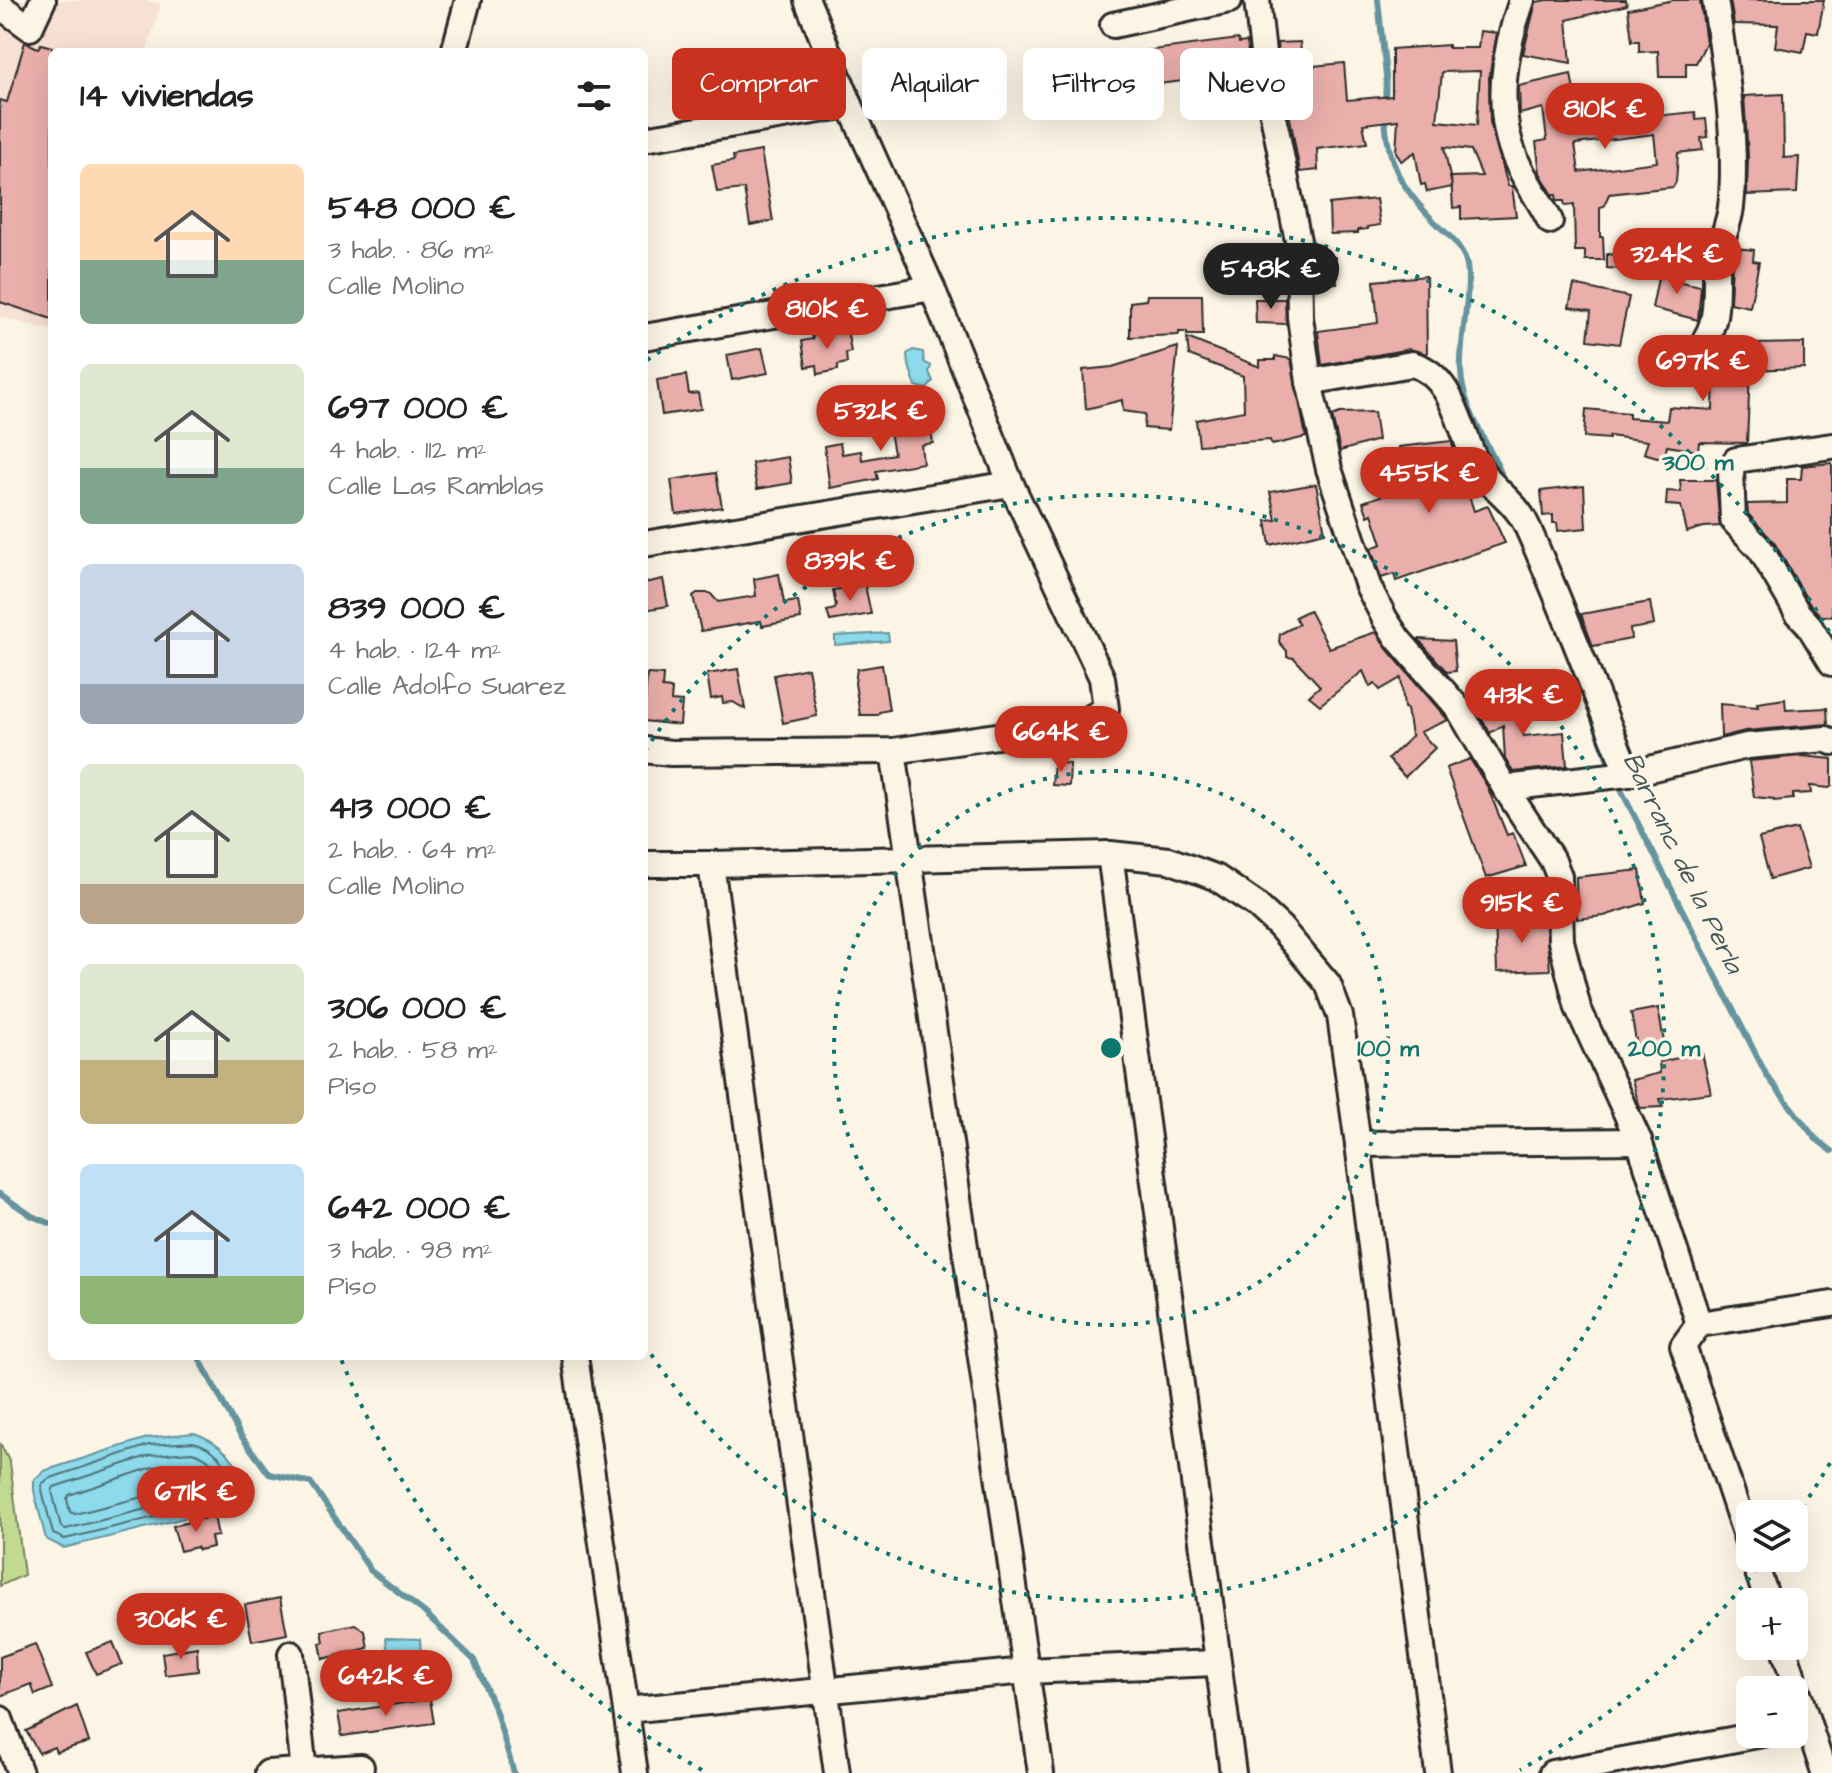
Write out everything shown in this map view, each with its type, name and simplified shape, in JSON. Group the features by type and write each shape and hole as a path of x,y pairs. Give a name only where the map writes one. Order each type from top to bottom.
{"street":[{"path":"0,6 30,28 43,0"},
{"path":"455,48 468,0"},
{"path":"648,750 671,753 893,751 1080,724 1106,709 1102,678 1011,484 932,288 807,0"},
{"path":"1113,25 1229,0"},
{"path":"1257,0 1266,79 1299,246 1300,317 1309,382 1329,469 1368,586 1398,639 1458,708 1553,861 1559,876 1561,941 1578,1008 1639,1141 1699,1324"},
{"path":"1522,0 1510,38 1504,93 1505,122 1518,165 1550,221"},
{"path":"1706,338 1713,327 1717,261 1730,212 1733,176 1725,71 1715,0"},
{"path":"648,138 850,105"},
{"path":"648,336 932,288"},
{"path":"1309,382 1412,364 1424,367 1437,376 1477,466 1524,520 1628,774"},
{"path":"1832,446 1736,460 1731,470 1730,494 1733,520 1761,550 1797,612 1832,663"},
{"path":"648,543 1011,484"},
{"path":"1505,788 1628,774 1747,746 1830,737"},
{"path":"893,751 1041,1773"},
{"path":"1110,854 1233,1773"},
{"path":"648,864 1110,854 1169,860 1217,878 1255,904 1304,953 1328,984 1340,1016 1438,1773"},
{"path":"711,864 837,1773"},
{"path":"1358,1144 1639,1141"},
{"path":"1736,1506 1683,1346 1699,1324 1832,1304"},
{"path":"576,1360 635,1773"},
{"path":"291,1654 304,1771"},
{"path":"1788,1660 1812,1725 1824,1773"},
{"path":"626,1710 1026,1671 1216,1663"},
{"path":"0,1719 20,1773"},
{"path":"1552,1773 1736,1739"},
{"path":"268,1773 361,1767"}],"shaded area":[{"path":"0,0 145,0 161,4 147,48 48,48 48,329 0,317"}],"green space":[{"path":"0,1443 10,1463 24,1575 0,1586"}],"water":[{"path":"913,350 923,352 924,362 931,366 929,372 933,381 927,389 916,386 907,357"},
{"path":"888,633 889,641 835,645 835,636"},
{"path":"1545,889 1549,894 1547,904 1520,908 1518,893"},
{"path":"194,1433 220,1447 240,1472 240,1491 229,1507 64,1548 46,1539 34,1491 34,1480 44,1471 147,1438"},
{"path":"386,1638 420,1639 421,1657 388,1656"}],"building":[{"path":"1626,0 1627,5 1567,20 1571,63 1523,54 1536,2"},
{"path":"1674,0 1700,0 1706,43 1696,63 1686,63 1686,77 1659,77 1658,51 1639,52 1639,41 1632,41 1628,9"},
{"path":"1730,0 1824,0 1818,33 1807,31 1803,52 1775,47 1778,25 1734,24"},
{"path":"1480,31 1497,33 1489,78 1490,122 1508,186 1512,186 1516,216 1461,219 1461,207 1453,208 1452,187 1427,192 1425,184 1421,185 1415,152 1401,161 1396,152 1398,120 1363,124 1367,143 1317,149 1318,170 1300,172 1290,120 1313,120 1313,66 1344,63 1347,100 1392,96 1392,49 1448,45 1448,48 1478,48","holes":["1480,71 1477,125 1437,121 1442,72","1444,147 1471,150 1482,176 1451,177 1451,184"]},
{"path":"1238,39 1239,43 1247,42 1248,48 1180,48 1180,81 1164,83 1164,48"},
{"path":"25,42 38,48 41,44 52,47 48,48 48,318 0,302 0,100 7,102"},
{"path":"1300,42 1301,48 1278,48 1277,43"},
{"path":"1571,74 1576,103 1655,104 1655,116 1695,112 1696,120 1706,119 1708,137 1701,138 1703,150 1678,153 1673,187 1609,194 1604,206 1600,207 1604,260 1585,260 1585,251 1575,251 1574,205 1565,206 1564,201 1557,201 1540,173 1536,142 1547,140 1543,108 1520,114 1519,86","holes":["1654,134 1657,162 1579,172 1575,144"]},
{"path":"1783,94 1784,158 1799,157 1797,193 1747,195 1744,96"},
{"path":"761,151 773,221 750,225 744,189 717,192 712,165 734,161 733,156"},
{"path":"1376,199 1380,225 1358,230 1358,233 1330,234 1329,204"},
{"path":"1686,235 1706,240 1703,254 1682,249"},
{"path":"1736,248 1754,250 1753,261 1759,262 1750,307 1730,303 1732,262"},
{"path":"1607,254 1652,259 1651,271 1607,268"},
{"path":"1335,257 1337,283 1315,283 1314,259"},
{"path":"1660,268 1678,271 1676,281 1701,286 1698,320 1652,308"},
{"path":"1426,276 1427,354 1409,349 1322,365 1318,331 1378,323 1374,281"},
{"path":"1574,285 1629,297 1619,344 1588,340 1591,311 1569,307"},
{"path":"1147,295 1202,295 1203,335 1179,332 1179,335 1130,337 1130,302 1146,300"},
{"path":"1255,299 1285,299 1286,324 1256,323"},
{"path":"847,329 851,352 846,353 847,363 838,365 838,370 818,374 817,365 806,367 802,341 813,339 812,335"},
{"path":"1187,338 1260,367 1260,360 1275,360 1275,356 1291,359 1306,437 1272,445 1270,440 1199,445 1196,420 1244,411 1243,376 1189,355"},
{"path":"1804,343 1804,368 1750,370 1747,443 1699,442 1698,451 1667,446 1665,456 1657,457 1644,453 1648,441 1609,436 1609,439 1584,437 1586,409 1629,413 1629,418 1667,421 1669,407 1713,410 1714,372 1711,368 1697,367 1698,353 1714,351 1718,346 1754,350 1755,344"},
{"path":"1178,347 1169,430 1144,428 1145,414 1123,411 1122,400 1086,409 1083,370 1112,367"},
{"path":"762,348 768,373 732,380 727,355"},
{"path":"686,375 689,394 698,393 701,409 662,415 657,380"},
{"path":"1374,412 1378,440 1340,451 1332,416"},
{"path":"928,413 933,443 921,445 923,463 876,471 878,479 830,488 824,446 840,443 842,454 861,451 862,460 894,454 888,420"},
{"path":"1451,441 1474,511 1488,506 1505,543 1396,581 1394,574 1381,578 1371,548 1382,544 1372,514 1368,516 1363,502 1403,488 1399,447"},
{"path":"788,457 792,483 757,489 752,463"},
{"path":"1832,463 1832,616 1821,616 1809,603 1774,542 1748,514 1747,504 1787,503 1787,479 1801,479 1802,466"},
{"path":"716,473 722,507 676,514 671,480"},
{"path":"1680,480 1716,480 1720,526 1687,532 1681,506 1666,505 1667,491 1681,492"},
{"path":"1316,484 1325,532 1270,545 1266,521 1276,520 1270,492"},
{"path":"1584,486 1586,528 1558,531 1553,515 1543,516 1541,491"},
{"path":"779,574 784,603 798,601 801,619 762,626 761,621 701,631 693,596 697,593 710,593 718,602 756,596 754,579"},
{"path":"663,579 668,606 648,609 648,582"},
{"path":"865,585 871,614 830,621 827,611 836,606 833,590"},
{"path":"1650,602 1654,625 1630,629 1631,639 1593,646 1581,614"},
{"path":"1309,610 1329,648 1376,632 1448,720 1420,732 1435,748 1405,777 1388,759 1413,735 1407,709 1404,708 1401,678 1380,690 1375,684 1370,687 1363,671 1320,705 1309,696 1320,686 1294,658 1287,657 1287,651 1279,642 1280,634 1299,624 1295,617"},
{"path":"1418,639 1453,641 1456,671 1447,672"},
{"path":"882,665 889,710 878,715 860,715 855,683 857,669"},
{"path":"808,668 817,716 783,723 774,675"},
{"path":"738,669 745,709 733,702 723,703 722,697 711,699 707,674"},
{"path":"648,674 663,675 662,688 672,689 671,701 682,702 680,725 648,721"},
{"path":"1506,679 1524,736 1564,732 1567,766 1513,772 1505,759 1503,725 1490,733 1477,711 1502,696 1501,680"},
{"path":"1785,699 1786,710 1827,708 1828,724 1745,731 1721,737 1720,704 1758,707 1757,703"},
{"path":"1802,756 1832,759 1832,786 1810,786 1811,793 1793,794 1793,799 1774,801 1754,797 1749,761"},
{"path":"1470,759 1487,786 1507,835 1513,833 1526,866 1486,878 1446,768"},
{"path":"1054,762 1070,764 1069,786 1052,785"},
{"path":"1797,829 1809,868 1770,879 1759,838"},
{"path":"1640,870 1645,903 1604,916 1577,919 1576,877"},
{"path":"1545,918 1550,970 1497,972 1495,920"},
{"path":"1658,1008 1664,1042 1637,1047 1631,1013"},
{"path":"1702,1053 1711,1093 1660,1099 1663,1107 1640,1108 1632,1080 1660,1073 1659,1062"},
{"path":"214,1516 218,1536 211,1537 213,1547 180,1551 173,1526"},
{"path":"280,1598 287,1634 252,1641 245,1605"},
{"path":"355,1624 365,1631 368,1648 323,1659 320,1643 324,1642 322,1631"},
{"path":"113,1642 122,1664 96,1674 86,1652"},
{"path":"35,1644 52,1688 35,1695 31,1684 0,1696 0,1657"},
{"path":"197,1647 198,1671 165,1675 162,1653"},
{"path":"430,1699 434,1723 342,1736 338,1713"},
{"path":"77,1706 89,1742 56,1752 54,1747 39,1753 26,1731"}],"waterway":[{"name":"Barranc de la Perla","path":"1378,0 1386,76 1385,105"},
{"name":"Barranc de la Perla","path":"1385,116 1389,148 1398,175 1424,211 1457,245 1466,261 1468,284 1461,359 1462,384 1470,410 1501,473"},
{"name":"Barranc de la Perla","path":"1592,716 1611,769"},
{"name":"Barranc de la Perla","path":"1616,780 1767,1076 1815,1138 1832,1151"},
{"path":"0,1194 32,1216 48,1222"},
{"path":"200,1360 239,1433 269,1474 311,1483 371,1571 424,1612 474,1660 496,1712 514,1773"}]}
